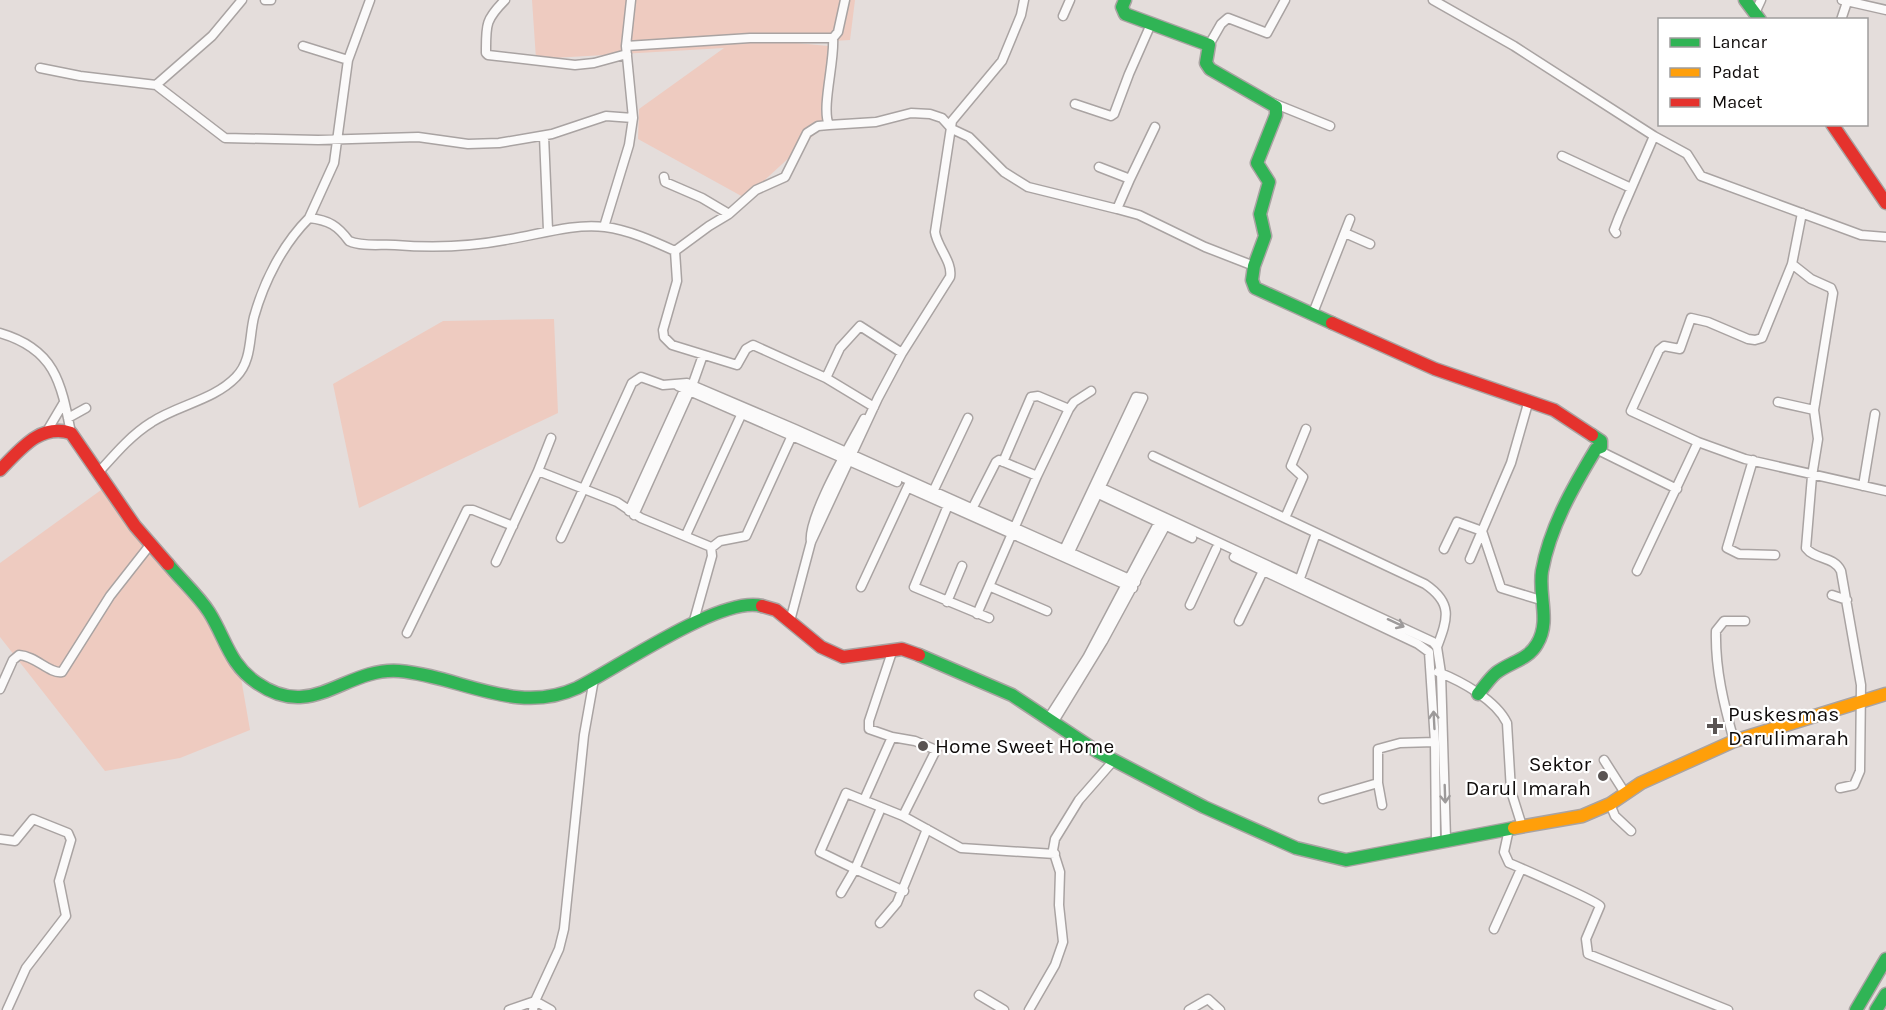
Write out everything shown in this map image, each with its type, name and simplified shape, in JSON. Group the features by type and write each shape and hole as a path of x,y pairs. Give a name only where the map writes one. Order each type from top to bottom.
{"main road":[{"path":"1125,0 1122,7 1125,14 1209,45 1206,63 1210,69 1273,103 1276,115 1257,163 1269,182 1260,214 1265,236 1254,266 1252,280 1255,288 1435,369 1554,410 1601,441 1601,447 1596,449 1553,528 1542,574 1541,588 1544,601 1542,633 1537,645 1530,654 1496,673 1478,694"},
{"path":"1745,0 1757,16"},
{"path":"1834,126 1886,203"},
{"path":"0,470 26,446 47,431 63,429 71,434 150,545 209,612 236,665 257,683 297,700 312,698 360,678 397,671 421,675 493,695 520,698 550,696 576,688 662,638 693,624 735,608 757,605 776,610 821,647 843,657 902,649 936,660 1012,694 1114,760 1242,825 1323,857 1346,860 1441,840 1582,816 1610,804 1641,783 1734,741 1886,694"},
{"path":"1856,1010 1886,959"},
{"path":"1876,1010 1886,994"}],"street":[{"path":"156,85 212,36 242,0"},
{"path":"265,0 271,0"},
{"path":"99,472 131,437 153,421 209,396 237,377 247,358 261,295 287,246 309,218 334,163 348,60 370,0"},
{"path":"506,0 492,12 487,23 486,53 488,56 575,65 594,63 626,50 750,38 833,38"},
{"path":"604,227 629,145 633,118 626,50 631,0"},
{"path":"829,124 826,103 832,72 833,38 838,32 845,0"},
{"path":"1063,16 1070,0"},
{"path":"1209,45 1221,24 1228,18 1267,33 1285,0"},
{"path":"1433,0 1514,46 1654,136 1687,154 1701,176 1861,235 1886,237"},
{"path":"1757,16 1761,0"},
{"path":"790,621 811,542 849,456 902,353 950,277 951,270 935,232 954,118 1002,61 1021,15 1021,1"},
{"path":"1841,18 1845,1 1886,10"},
{"path":"1075,104 1111,116 1114,114 1151,24"},
{"path":"303,46 348,60"},
{"path":"40,68 80,76 156,85 225,138 418,137 468,144 499,143 544,136 606,116 633,118"},
{"path":"1273,103 1330,126"},
{"path":"675,252 729,214 756,190 785,177 807,133 818,126 876,122 911,113 930,114 942,118 952,129 969,137 1004,172 1028,187 1139,215 1205,247 1254,266"},
{"path":"1117,209 1155,127"},
{"path":"544,136 548,230"},
{"path":"1616,233 1614,230 1619,217 1654,136"},
{"path":"1562,156 1632,188"},
{"path":"1099,167 1130,179"},
{"path":"664,177 665,182 702,198 729,214"},
{"path":"1802,213 1792,264 1761,339 1748,339 1692,318 1689,319 1680,349 1664,346 1659,350 1631,411 1698,442 1753,460 1812,476 1886,491"},
{"path":"309,218 336,225 350,241 356,244 439,248 503,241 548,230 604,227 642,237 675,252"},
{"path":"1313,313 1350,219"},
{"path":"1345,233 1370,244"},
{"path":"675,252 676,281 665,322 664,337 672,345 737,365 746,349 753,345 826,378 874,407"},
{"path":"1792,264 1810,279 1831,288 1833,293 1814,410 1818,439 1812,476 1806,548 1810,553 1828,559 1838,566 1848,600 1861,702 1860,771 1854,785 1840,788"},
{"path":"826,378 840,348 860,326 902,353"},
{"path":"0,333 22,340 47,360 68,418 71,434"},
{"path":"632,513 686,388 703,355"},
{"path":"561,538 636,378 686,388 794,431 970,513 1131,584"},
{"path":"978,614 1012,531 1069,410 1074,402 1091,391"},
{"path":"1003,462 1031,397 1038,396 1069,410"},
{"path":"1065,555 1143,398 1136,397 1097,489"},
{"path":"1470,559 1511,463 1529,400"},
{"path":"1778,402 1814,410"},
{"path":"47,431 63,404"},
{"path":"68,418 86,408"},
{"path":"686,535 743,411"},
{"path":"1863,486 1875,414"},
{"path":"931,494 968,418"},
{"path":"1285,518 1303,477 1291,466 1306,429"},
{"path":"711,548 720,541 746,536 794,431"},
{"path":"495,562 551,438"},
{"path":"1637,571 1698,442"},
{"path":"1596,449 1677,489"},
{"path":"1153,456 1409,575 1435,591 1442,599 1447,613 1446,623 1437,647 1441,673 1441,840"},
{"path":"1753,460 1727,548 1739,554 1775,555"},
{"path":"970,513 996,462 1003,462 1037,477"},
{"path":"538,471 584,488 632,513 711,548"},
{"path":"861,587 909,485"},
{"path":"1097,489 1298,583 1425,648 1430,655 1441,840"},
{"path":"950,503 914,587 989,618"},
{"path":"406,633 467,510 473,510 513,526"},
{"path":"1164,521 1263,571 1396,623 1433,642 1437,647"},
{"path":"1051,721 1100,640 1164,521"},
{"path":"1444,549 1457,522 1482,531"},
{"path":"1482,531 1502,588 1544,601"},
{"path":"1298,583 1316,533"},
{"path":"0,689 13,660 19,655 36,659 55,672 62,672 110,596 150,545"},
{"path":"693,624 712,556 711,548"},
{"path":"1190,604 1216,549"},
{"path":"947,602 962,566"},
{"path":"1239,621 1263,571"},
{"path":"991,587 1047,611"},
{"path":"1832,595 1848,600"},
{"path":"1734,741 1716,658 1716,631 1724,621 1745,621"},
{"path":"892,649 869,721 869,729 892,737 915,741 936,750 903,816"},
{"path":"1431,670 1441,673 1478,694 1503,716 1507,723 1511,791 1522,826"},
{"path":"534,1005 559,949 564,929 584,735 594,678"},
{"path":"864,800 892,737"},
{"path":"1382,805 1378,783 1378,749 1400,743 1435,742"},
{"path":"1029,1010 1055,965 1063,942 1059,904 1060,872 1055,854 1055,839 1078,800 1114,760"},
{"path":"1604,760 1625,794"},
{"path":"1323,799 1378,783"},
{"path":"904,891 820,852 846,793 903,816 961,848 1055,854"},
{"path":"1610,804 1615,816 1631,831"},
{"path":"841,893 855,869 881,808"},
{"path":"0,839 15,841 33,819 68,833 71,840 59,881 66,916 29,964 7,1010"},
{"path":"880,923 904,891 927,829"},
{"path":"1509,829 1505,858 1566,890 1597,901 1600,906 1586,939 1588,954 1728,1010"},
{"path":"1494,929 1521,868"},
{"path":"979,995 1004,1010"},
{"path":"1189,1010 1208,999 1220,1010"},
{"path":"509,1010 534,1005 551,1010"}],"shaded area":[{"path":"532,0 855,0 850,40 797,43 828,46 827,123 745,198 638,139 639,109 724,48 536,59"},
{"path":"554,319 558,413 359,508 333,384 443,321"},
{"path":"108,485 236,649 250,730 180,758 105,771 0,637 0,563"}],"traffic: fast":[{"path":"1125,0 1122,7 1125,14 1209,45 1206,63 1210,69 1276,107 1276,115 1257,163 1269,182 1260,214 1265,236 1254,266 1252,280 1255,288 1332,323"},
{"path":"1745,0 1758,18"},
{"path":"1478,694 1501,669 1529,654 1541,635 1544,617 1541,580 1546,555 1571,493 1596,449 1601,447 1601,441 1592,435"},
{"path":"168,564 205,606 240,668 257,683 277,694 295,697 312,695 380,672 399,671 422,674 510,696 532,698 554,696 577,688 696,622 744,606 762,606"},
{"path":"919,655 1012,695 1098,752 1204,807 1296,848 1346,860 1514,828"},
{"path":"1856,1010 1886,959"},
{"path":"1876,1010 1886,994"}],"traffic: slow":[{"path":"1514,828 1582,816 1610,804 1641,783 1734,741 1886,694"}],"traffic: jam":[{"path":"1833,126 1886,203"},
{"path":"1332,323 1435,369 1554,410 1592,435"},
{"path":"0,470 23,447 40,435 60,431 71,433 135,526 168,564"},
{"path":"762,606 776,610 821,647 843,657 902,649 919,655"}],"place":[{"name":"Puskesmas Darulimarah","path":"1715,726"},
{"name":"Home Sweet Home","path":"923,746"},
{"name":"Sektor Darul Imarah","path":"1603,776"}]}
